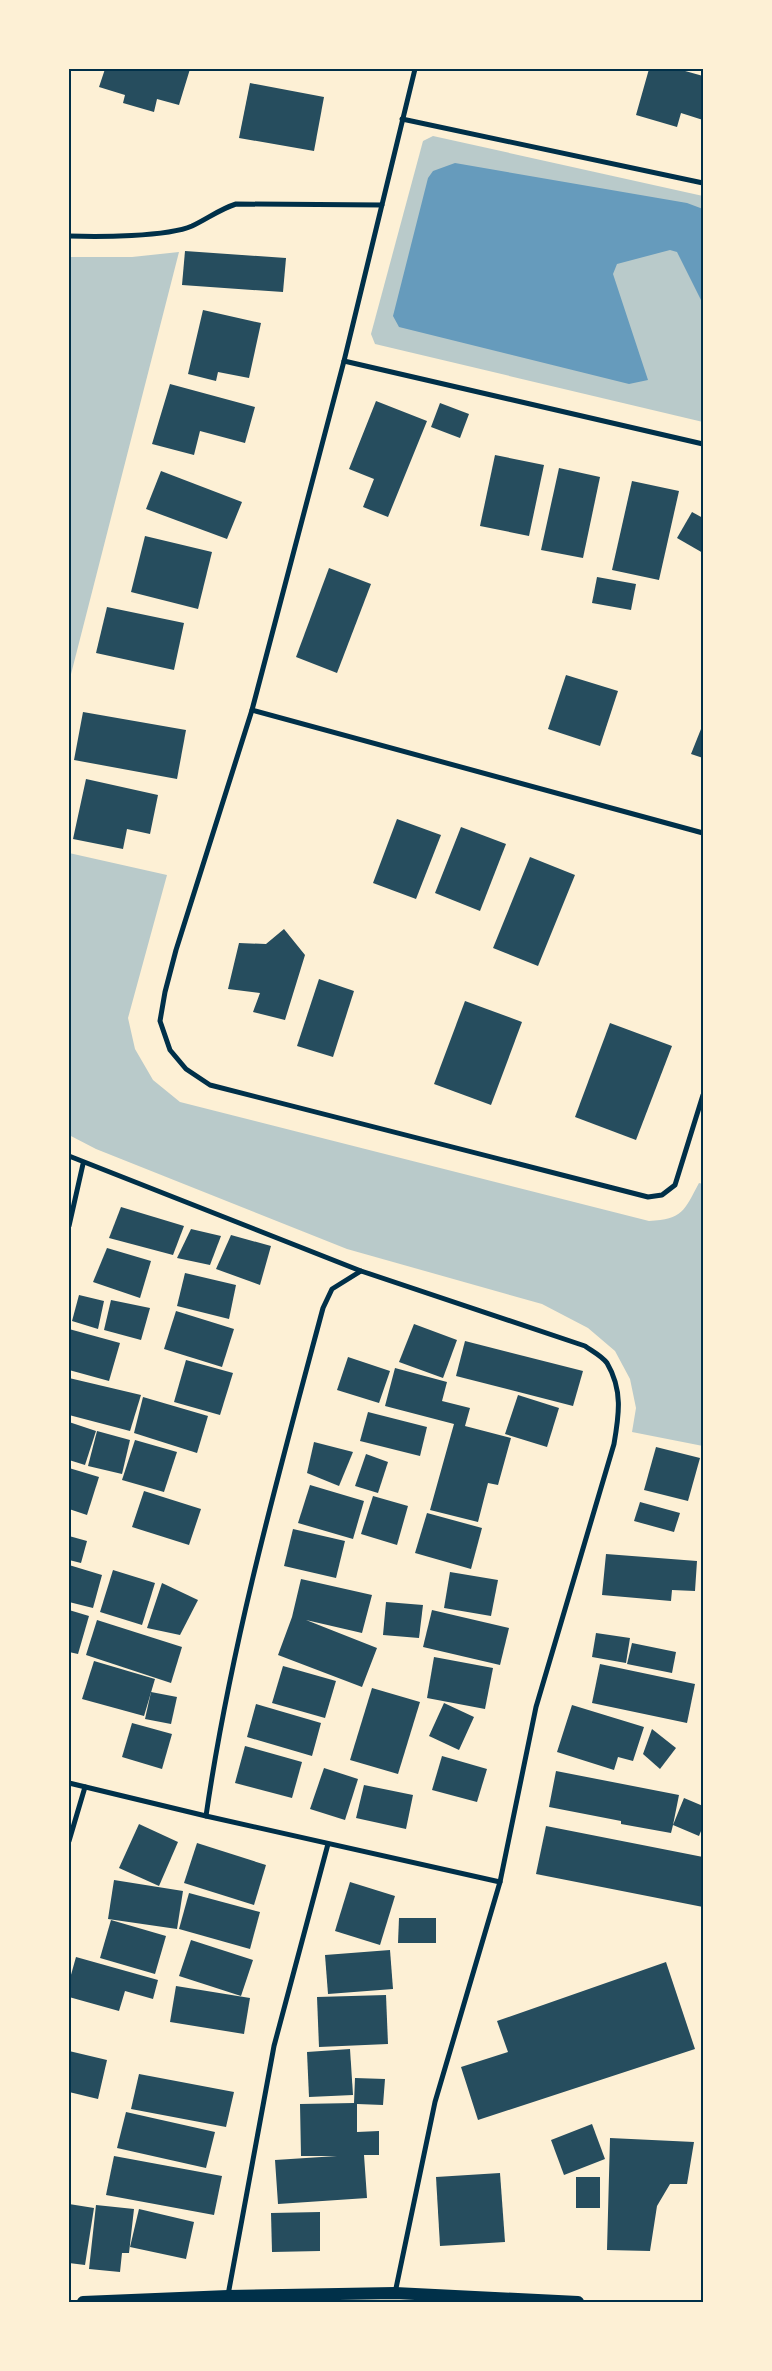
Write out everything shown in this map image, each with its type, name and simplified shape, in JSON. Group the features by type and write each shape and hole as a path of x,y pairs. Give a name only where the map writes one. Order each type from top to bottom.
{"main road":[{"path":"83,2302 228,2296 395,2293 578,2302"}],"street":[{"path":"414,69 344,361 252,710 176,950 160,1021 170,1050 186,1069 210,1086 648,1197 662,1196 675,1185 703,1095"},
{"path":"402,119 703,183"},
{"path":"69,236 130,235 178,230 192,226 218,210 236,204 382,205"},
{"path":"344,361 703,444"},
{"path":"252,710 703,833"},
{"path":"69,1156 83,1164 164,1193 361,1271 585,1346 606,1362 616,1387 620,1412 614,1444 536,1707 500,1882 435,2102 395,2293"},
{"path":"69,1226 83,1164"},
{"path":"206,1816 214,1762 257,1552 323,1308 332,1289 361,1271"},
{"path":"69,1783 500,1882"},
{"path":"69,1841 85,1787"},
{"path":"228,2296 274,2046 328,1844"}],"shaded area":[{"path":"433,136 703,196 703,422 375,344 371,334 423,141"},
{"path":"179,252 69,682 69,257 132,257"},
{"path":"69,853 167,875 128,1018 135,1049 153,1080 180,1102 649,1221 669,1218 681,1212 686,1207 699,1183 703,1184 703,1446 632,1432 636,1408 630,1379 615,1351 588,1328 542,1304 347,1249 96,1149 69,1135"}],"water":[{"path":"455,163 687,203 703,209 703,304 677,252 670,250 617,264 613,274 648,380 629,384 399,327 393,316 428,178 433,171"}],"building":[{"path":"105,69 190,69 179,105 157,99 154,112 123,103 125,95 99,87"},
{"path":"649,69 678,69 703,76 703,120 681,113 677,127 636,115"},
{"path":"250,83 324,97 314,151 239,138"},
{"path":"185,251 286,258 283,292 182,285"},
{"path":"203,310 261,323 249,378 218,372 216,381 188,374"},
{"path":"170,384 255,407 245,443 200,431 194,455 152,444"},
{"path":"376,401 427,421 388,517 363,507 374,479 349,469"},
{"path":"440,403 469,414 460,438 431,427"},
{"path":"495,455 544,465 529,536 480,526"},
{"path":"559,468 600,477 583,558 541,550"},
{"path":"161,471 242,502 227,539 146,509"},
{"path":"632,481 679,491 659,580 612,570"},
{"path":"692,512 703,518 703,553 677,538"},
{"path":"145,536 212,552 198,609 131,592"},
{"path":"329,568 371,584 337,673 296,657"},
{"path":"597,577 636,584 631,610 592,603"},
{"path":"107,607 184,623 174,670 96,653"},
{"path":"566,675 618,691 600,746 548,729"},
{"path":"83,712 186,730 177,779 74,760"},
{"path":"703,724 703,758 691,754"},
{"path":"86,779 158,795 150,834 127,829 123,849 73,839"},
{"path":"397,819 441,835 416,899 373,883"},
{"path":"461,827 506,844 480,911 435,893"},
{"path":"530,857 575,875 538,966 493,948"},
{"path":"284,929 305,955 285,1020 253,1012 260,993 228,989 239,943 266,944"},
{"path":"319,979 354,991 333,1057 297,1046"},
{"path":"465,1001 522,1022 491,1105 434,1084"},
{"path":"610,1023 672,1046 636,1140 575,1117"},
{"path":"121,1207 184,1226 173,1255 109,1238"},
{"path":"191,1229 221,1236 210,1265 177,1258"},
{"path":"231,1235 271,1246 260,1285 216,1269"},
{"path":"107,1248 151,1261 140,1298 93,1282"},
{"path":"185,1273 236,1285 229,1319 177,1306"},
{"path":"79,1295 104,1301 98,1329 72,1321"},
{"path":"111,1300 150,1308 141,1340 104,1330"},
{"path":"176,1311 234,1329 222,1367 164,1349"},
{"path":"414,1324 457,1340 443,1378 399,1362"},
{"path":"69,1329 120,1343 109,1381 69,1370"},
{"path":"465,1341 583,1371 573,1406 456,1376"},
{"path":"348,1357 390,1371 379,1403 337,1390"},
{"path":"186,1360 233,1373 220,1415 174,1402"},
{"path":"395,1368 447,1382 442,1401 470,1408 465,1426 511,1438 498,1485 488,1483 478,1522 430,1510 454,1424 385,1406"},
{"path":"69,1378 141,1395 130,1431 69,1415"},
{"path":"518,1395 559,1408 547,1447 505,1434"},
{"path":"143,1397 208,1416 197,1453 134,1433"},
{"path":"368,1412 427,1427 420,1456 360,1441"},
{"path":"69,1422 96,1431 85,1465 69,1460"},
{"path":"97,1431 130,1440 122,1474 88,1466"},
{"path":"135,1440 177,1452 164,1492 122,1480"},
{"path":"314,1442 353,1452 339,1486 307,1473"},
{"path":"656,1447 700,1458 688,1501 644,1490"},
{"path":"366,1454 388,1462 378,1493 355,1486"},
{"path":"69,1468 99,1477 87,1515 69,1509"},
{"path":"310,1485 364,1501 353,1539 298,1523"},
{"path":"144,1491 201,1509 189,1545 132,1527"},
{"path":"373,1496 408,1506 397,1545 361,1534"},
{"path":"640,1502 680,1513 674,1532 634,1521"},
{"path":"427,1513 482,1528 471,1569 415,1553"},
{"path":"293,1529 345,1541 336,1578 284,1566"},
{"path":"69,1536 87,1541 81,1563 69,1560"},
{"path":"606,1554 697,1561 695,1591 672,1590 671,1601 602,1595"},
{"path":"69,1565 102,1575 93,1608 69,1602"},
{"path":"113,1570 155,1583 142,1625 100,1612"},
{"path":"450,1572 498,1580 491,1616 444,1608"},
{"path":"301,1579 372,1595 362,1633 306,1620 377,1648 362,1687 278,1655 292,1617"},
{"path":"162,1583 198,1600 180,1635 147,1628"},
{"path":"386,1602 423,1605 419,1638 383,1635"},
{"path":"69,1610 89,1616 78,1654 69,1652"},
{"path":"432,1610 509,1628 500,1665 423,1647"},
{"path":"97,1620 182,1647 171,1683 86,1655"},
{"path":"596,1633 630,1638 626,1663 592,1657"},
{"path":"632,1643 676,1652 672,1673 627,1664"},
{"path":"434,1657 493,1668 485,1709 427,1698"},
{"path":"94,1661 155,1679 144,1716 82,1699"},
{"path":"600,1664 695,1684 687,1723 592,1703"},
{"path":"283,1666 336,1681 325,1718 272,1703"},
{"path":"372,1688 420,1702 398,1774 350,1760"},
{"path":"151,1692 177,1697 171,1724 145,1719"},
{"path":"444,1703 474,1717 459,1750 429,1736"},
{"path":"256,1704 321,1723 312,1756 247,1737"},
{"path":"572,1705 644,1727 633,1761 618,1757 614,1770 557,1752"},
{"path":"132,1723 172,1734 162,1769 122,1757"},
{"path":"652,1729 676,1748 660,1769 643,1754"},
{"path":"245,1746 302,1762 292,1798 235,1783"},
{"path":"442,1756 487,1769 477,1802 432,1790"},
{"path":"324,1768 358,1779 345,1820 310,1809"},
{"path":"556,1771 679,1795 671,1833 621,1824 621,1821 549,1807"},
{"path":"364,1785 413,1795 406,1829 356,1818"},
{"path":"684,1798 703,1806 703,1826 699,1836 673,1825"},
{"path":"139,1824 178,1842 159,1886 119,1868"},
{"path":"546,1826 703,1857 703,1907 536,1874"},
{"path":"197,1843 266,1865 254,1905 184,1883"},
{"path":"114,1880 183,1891 177,1929 108,1919"},
{"path":"350,1882 395,1896 380,1945 335,1931"},
{"path":"189,1893 260,1912 250,1949 179,1929"},
{"path":"399,1918 436,1918 436,1943 398,1943"},
{"path":"111,1920 166,1936 155,1974 100,1958"},
{"path":"191,1940 253,1960 241,1996 179,1976"},
{"path":"390,1950 393,1989 328,1994 325,1955"},
{"path":"76,1957 158,1980 153,1999 125,1991 119,2011 69,1997 69,1982"},
{"path":"666,1962 695,2049 478,2120 461,2067 508,2052 497,2021"},
{"path":"176,1986 250,1998 244,2034 170,2022"},
{"path":"386,1995 388,2044 319,2047 317,1997"},
{"path":"350,2049 353,2095 309,2097 307,2052"},
{"path":"69,2051 107,2060 98,2099 69,2092"},
{"path":"139,2074 234,2092 226,2127 131,2109"},
{"path":"355,2078 385,2079 383,2105 357,2104 357,2132 379,2131 379,2155 364,2155 367,2198 278,2204 275,2160 337,2156 301,2156 300,2104 354,2103"},
{"path":"126,2112 215,2132 206,2168 117,2148"},
{"path":"592,2124 605,2159 564,2175 551,2140"},
{"path":"610,2138 694,2142 687,2184 670,2184 657,2206 650,2251 607,2250"},
{"path":"114,2156 222,2176 214,2215 106,2195"},
{"path":"500,2173 505,2242 440,2246 436,2177"},
{"path":"576,2177 600,2177 600,2208 576,2208"},
{"path":"69,2204 94,2208 85,2265 69,2263"},
{"path":"96,2205 134,2209 129,2253 122,2253 120,2272 89,2269"},
{"path":"139,2209 194,2222 186,2259 130,2247"},
{"path":"320,2212 320,2251 272,2252 271,2213"}]}
